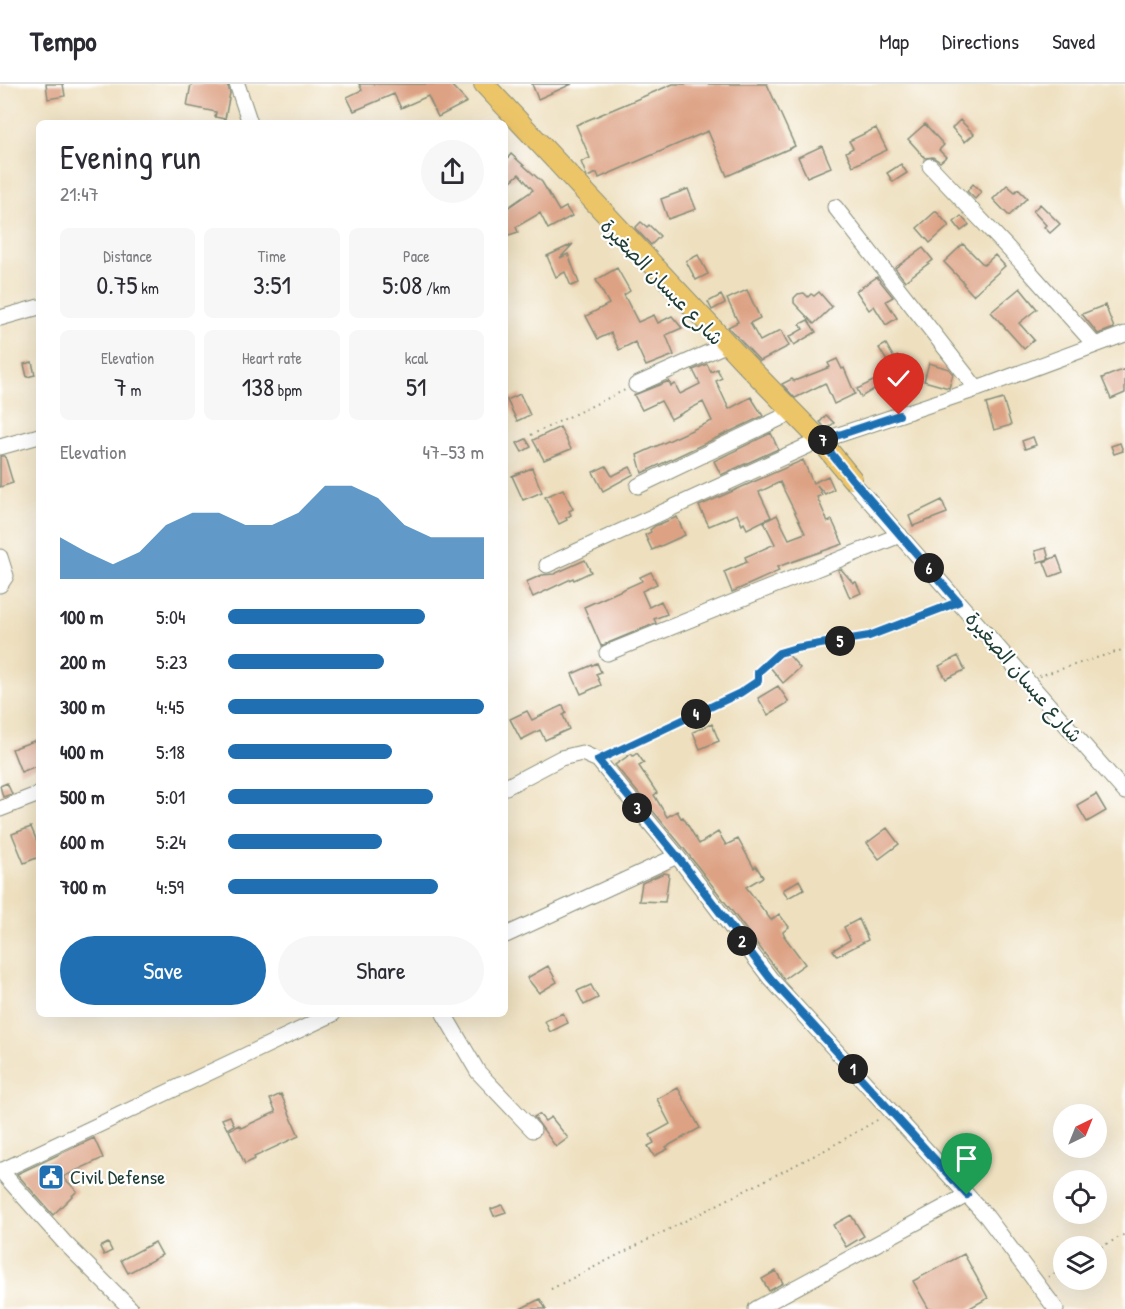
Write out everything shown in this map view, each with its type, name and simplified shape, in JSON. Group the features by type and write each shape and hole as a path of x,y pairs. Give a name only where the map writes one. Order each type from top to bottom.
{"main road":[{"name":"شارع عبسان الصغيرة","path":"484,84 852,479"}],"street":[{"path":"237,84 249,120"},
{"name":"شارع عبسان الصغيرة","path":"473,84 507,120"},
{"name":"شارع عبسان الصغيرة","path":"508,121 786,415 818,442"},
{"path":"930,166 1021,262 1095,345"},
{"path":"835,207 977,389"},
{"path":"0,318 36,308"},
{"path":"547,565 818,442 977,389 1125,334"},
{"path":"636,385 723,346"},
{"path":"638,486 786,415"},
{"path":"0,447 36,437"},
{"name":"شارع عبسان الصغيرة","path":"852,479 1125,792"},
{"path":"607,653 900,535"},
{"path":"0,557 6,576 0,585"},
{"path":"508,786 561,758 582,753 598,760 677,856 770,978 987,1217 1056,1309"},
{"path":"0,809 36,795"},
{"path":"508,934 677,856"},
{"path":"131,1309 64,1242 0,1170 327,1017"},
{"path":"446,1017 478,1072 532,1130"},
{"path":"756,1309 967,1195"}],"path":[{"path":"531,435 636,385"},
{"path":"598,760 740,693 758,681 758,672 779,653 869,636 958,602"},
{"path":"1027,680 1125,649"},
{"path":"550,1289 827,1149 892,1111"},
{"path":"1107,1244 1125,1234"},
{"path":"1036,1283 1053,1274"}],"building":[{"path":"46,84 63,84 65,96 48,99"},
{"path":"191,84 228,86 230,93 225,119 215,117 216,112 187,106"},
{"path":"359,84 450,84 467,102 438,117 428,96 401,108 394,94 354,111 347,97 362,90"},
{"path":"532,84 572,84 538,99"},
{"path":"673,84 767,84 795,146 727,176 708,131 599,178 597,173 587,177 581,162 590,158 576,125"},
{"path":"960,120 974,134 965,142 952,128"},
{"path":"925,124 944,145 939,150 946,157 940,162 933,157 925,158 908,139"},
{"path":"876,128 887,150 853,166 846,152 853,148 849,141"},
{"path":"822,146 831,167 807,177 798,157"},
{"path":"511,154 542,182 559,211 566,207 572,216 548,229 540,213 516,227 518,232 508,235 508,208 533,190 519,174 510,182 508,180 508,158"},
{"path":"901,164 907,173 893,182 887,173"},
{"path":"973,184 981,192 975,199 967,191"},
{"path":"1007,185 1015,192 1018,189 1027,198 1009,216 993,199"},
{"path":"688,189 696,209 668,219 661,199"},
{"path":"1040,204 1060,224 1050,233 1033,211"},
{"path":"936,211 949,226 930,243 917,228"},
{"path":"961,216 969,225 961,231 954,222"},
{"path":"641,222 647,227 649,225 660,236 651,245 635,228"},
{"path":"573,244 560,258 568,254 579,283 571,286 565,272 556,277 547,256"},
{"path":"963,244 984,265 995,255 1005,266 973,295 944,262"},
{"path":"923,248 933,260 905,281 895,268"},
{"path":"698,255 708,274 696,280 686,261"},
{"path":"617,268 630,291 624,295 638,322 654,315 658,323 672,316 682,328 666,335 674,355 646,366 635,342 619,350 611,333 598,339 586,316 609,304 596,280"},
{"path":"877,277 893,297 886,301 897,318 886,325 874,306 869,310 856,291"},
{"path":"1020,288 1037,309 1019,323 1034,340 1024,349 991,312"},
{"path":"747,290 760,318 750,323 760,341 781,330 789,346 760,361 728,327 738,322 727,299"},
{"path":"819,292 832,307 814,324 794,303 794,298 798,294 804,293 808,297"},
{"path":"721,295 725,303 712,310 708,302"},
{"path":"1105,305 1114,328 1098,334 1082,314"},
{"path":"808,320 816,332 794,345 789,337 803,329 800,324"},
{"path":"886,344 894,358 898,356 906,370 896,376 879,348"},
{"path":"837,359 842,369 844,368 855,394 834,404 825,383 795,398 782,384 830,367 828,363"},
{"path":"32,362 35,375 27,377 24,364"},
{"path":"929,363 949,369 953,374 949,388 924,381"},
{"path":"707,364 711,372 717,369 722,378 716,381 729,409 751,397 763,416 642,473 637,455 712,421 703,402 671,419 661,401 642,410 634,395 669,381 671,386 675,384 680,394 700,384 693,370"},
{"path":"1125,369 1125,393 1111,399 1102,378"},
{"path":"883,376 886,382 861,397 857,389"},
{"path":"520,394 530,415 517,421 508,400"},
{"path":"1003,399 1011,425 994,430 986,404"},
{"path":"826,415 834,423 826,429 820,422"},
{"path":"560,427 571,449 544,460 533,440"},
{"path":"771,433 778,449 721,475 714,461"},
{"path":"1033,437 1036,445 1025,449 1022,441"},
{"path":"526,439 531,447 522,452 517,443"},
{"path":"1120,443 1123,451 1114,454 1111,446"},
{"path":"0,456 5,456 13,483 0,487"},
{"path":"803,460 813,483 828,476 834,489 825,494 817,485 822,495 817,497 828,522 832,520 843,544 777,567 779,571 732,592 724,572 747,562 745,557 775,544 764,522 777,515 789,539 805,533 780,482 759,492 771,517 747,529 744,523 742,525 737,514 709,526 699,506"},
{"path":"606,466 612,476 630,467 634,474 603,491 593,472"},
{"path":"532,468 542,492 523,500 512,476"},
{"path":"563,489 573,509 569,511 571,515 566,518 567,520 559,524 545,497"},
{"path":"942,500 947,513 913,526 909,516"},
{"path":"677,517 685,535 652,550 645,535 655,526"},
{"path":"1046,548 1049,559 1038,562 1035,551"},
{"path":"1057,556 1063,572 1050,577 1044,562"},
{"path":"585,560 591,572 533,597 526,582 542,575 554,574"},
{"path":"841,569 853,583 856,582 861,593 850,598 838,570"},
{"path":"651,572 657,584 642,591 649,607 661,601 667,614 654,619 656,623 601,646 584,607 642,581 640,577"},
{"path":"787,653 800,668 783,683 770,667"},
{"path":"958,656 965,670 946,679 939,666"},
{"path":"597,663 601,672 596,674 601,685 581,694 572,674"},
{"path":"778,686 789,702 768,715 758,698"},
{"path":"563,705 566,713 563,715 569,729 545,740 540,730 521,740 510,719 527,711 532,720"},
{"path":"712,724 719,741 700,749 693,732"},
{"path":"36,740 36,766 21,772 12,749"},
{"path":"637,753 644,763 639,766 657,793 654,795 667,817 677,811 699,844 718,832 726,845 738,839 754,868 756,866 763,877 746,887 771,920 779,914 789,927 783,932 784,936 805,964 784,979 685,850 615,765 631,754 633,756"},
{"path":"7,783 12,794 3,797 0,786"},
{"path":"1096,794 1106,811 1087,822 1077,805"},
{"path":"31,827 36,839 36,858 24,863 12,834"},
{"path":"887,828 899,844 879,859 867,843"},
{"path":"664,873 669,874 665,902 639,901 642,883"},
{"path":"799,880 804,889 788,898 783,890"},
{"path":"859,919 868,940 837,956 833,950 850,940 844,927"},
{"path":"548,966 557,982 539,993 527,978"},
{"path":"591,985 598,998 584,1005 577,991"},
{"path":"563,1013 568,1023 550,1032 545,1021"},
{"path":"678,1088 700,1128 654,1156 648,1146 654,1143 650,1135 670,1124 657,1099"},
{"path":"281,1094 299,1136 254,1157 255,1159 245,1164 229,1130 239,1125 241,1128 276,1112 270,1099"},
{"path":"539,1114 545,1121 551,1117 568,1138 556,1147 534,1117"},
{"path":"230,1116 234,1125 227,1129 222,1119"},
{"path":"94,1138 103,1158 63,1177 77,1191 53,1215 17,1174"},
{"path":"502,1205 506,1212 494,1216 491,1209"},
{"path":"851,1215 864,1236 846,1247 833,1225"},
{"path":"155,1242 162,1255 128,1273 121,1260"},
{"path":"108,1243 112,1251 104,1255 100,1247"},
{"path":"964,1254 988,1298 968,1309 929,1309 913,1281"},
{"path":"776,1271 783,1283 769,1291 762,1279"},
{"path":"540,1299 546,1309 520,1309"}],"place":[{"name":"Civil Defense","path":"51,1177"}],"route":[{"path":"899,415 821,441 958,602 869,636 779,653 758,672 758,681 740,693 598,760 708,895 770,978 967,1195"}]}
